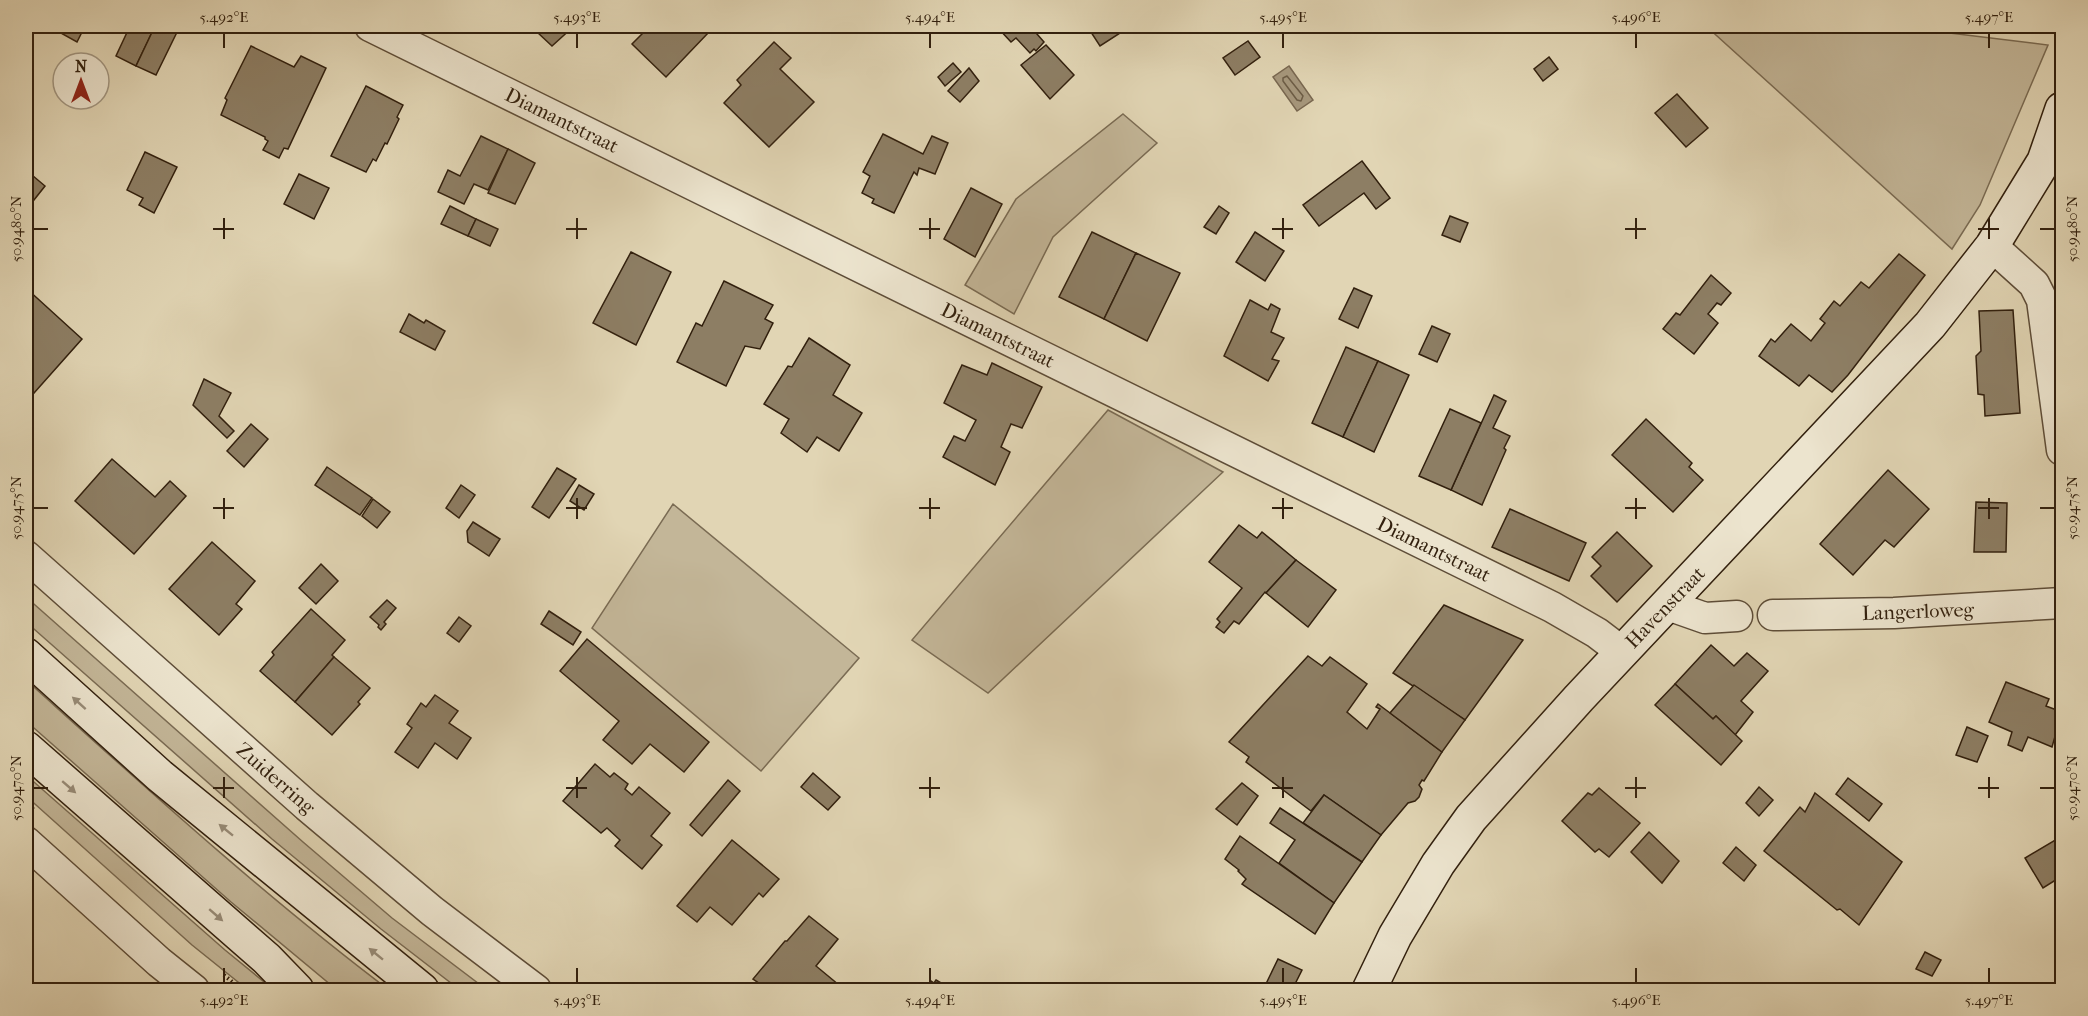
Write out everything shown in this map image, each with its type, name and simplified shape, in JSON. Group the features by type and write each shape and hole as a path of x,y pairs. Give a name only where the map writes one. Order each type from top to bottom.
{"street":[{"name":"Diamantstraat","path":"370,26 1552,607 1598,633 1622,652"},
{"path":"2062,109 2044,161 1992,246 2034,284 2042,300 2062,450"},
{"name":"Havenstraat","path":"1369,990 1395,936 1438,864 1471,818 1622,652 1930,325 1992,246"},
{"name":"Zuiderring","path":"26,556 307,806 432,911 536,990"},
{"name":"Langerloweg","path":"1773,615 1906,612 2062,603"},
{"path":"1668,605 1705,618 1737,616"},
{"path":"26,655 160,776 422,990"},
{"path":"26,748 267,959 297,990"},
{"path":"26,842 159,962 194,990"}],"shaded area":[{"path":"1706,26 1892,26 2048,45 1980,205 1952,249"},
{"path":"1123,114 1157,143 1053,237 1014,314 965,285 1016,199"},
{"path":"1108,410 1223,472 988,693 912,640"},
{"path":"673,504 859,658 761,771 592,628"},
{"path":"26,597 392,918 487,990 460,990 381,929 272,839 26,622"},
{"path":"26,680 249,878 389,990 337,990 231,902 26,721"},
{"path":"26,775 225,950 274,990 248,990 192,945 26,796"}],"water":[{"path":"1289,66 1313,100 1297,111 1273,77"}],"building":[{"path":"59,26 85,26 77,42 59,32 62,27"},
{"path":"130,26 155,26 136,66 116,56"},
{"path":"155,26 180,26 156,75 136,66"},
{"path":"534,26 574,26 552,46"},
{"path":"650,26 700,26 708,33 666,77 632,44"},
{"path":"1003,26 1030,26 1044,42 1036,51 1034,49 1030,53 1016,38 1011,42 999,29"},
{"path":"1087,26 1131,26 1100,46"},
{"path":"1899,26 1938,26 1937,32"},
{"path":"1248,41 1260,57 1235,75 1223,58"},
{"path":"774,42 791,58 780,69 814,102 769,147 724,103 741,85 737,80"},
{"path":"1046,45 1074,75 1050,99 1021,65"},
{"path":"251,46 294,67 301,56 326,68 288,149 284,148 279,158 263,150 268,141 265,137 221,115 227,100 225,98"},
{"path":"1549,57 1558,69 1543,81 1534,69"},
{"path":"953,63 961,72 945,86 938,77"},
{"path":"969,68 979,81 960,102 948,91"},
{"path":"366,86 403,105 387,144 385,143 376,161 373,159 366,172 331,156"},
{"path":"1677,94 1708,128 1686,147 1655,113"},
{"path":"883,134 923,154 932,136 948,143 935,174 919,168 917,175 914,172 894,213 872,203 874,199 862,193 870,176 863,172"},
{"path":"481,136 508,149 488,190 474,184 464,204 438,192 448,170 460,176"},
{"path":"508,149 535,163 515,204 488,193"},
{"path":"145,152 177,167 154,213 139,205 143,198 127,190"},
{"path":"1362,161 1390,198 1376,209 1364,193 1319,226 1303,205"},
{"path":"26,170 45,186 26,210"},
{"path":"299,174 329,188 314,219 284,204"},
{"path":"971,188 1002,204 975,257 944,239"},
{"path":"450,206 476,219 468,236 441,224"},
{"path":"1219,206 1229,213 1216,234 1204,227"},
{"path":"1450,216 1468,223 1460,242 1442,235"},
{"path":"476,219 498,229 490,246 468,236"},
{"path":"1092,232 1136,253 1104,319 1059,297"},
{"path":"1255,232 1284,251 1265,281 1236,262"},
{"path":"631,252 671,272 636,345 593,323"},
{"path":"1136,253 1180,273 1147,341 1104,319"},
{"path":"1899,254 1925,275 1848,375 1832,392 1809,375 1799,386 1759,356 1771,339 1775,342 1791,324 1811,341 1825,323 1820,319 1834,301 1840,306 1861,282 1869,288"},
{"path":"1711,275 1731,293 1721,305 1717,303 1708,314 1718,323 1694,354 1663,329 1676,313 1680,315"},
{"path":"724,281 773,305 765,319 773,323 760,349 745,346 726,386 677,362 696,323 702,326"},
{"path":"26,288 82,339 26,402"},
{"path":"1354,288 1372,296 1358,328 1339,319"},
{"path":"1250,300 1268,310 1271,304 1280,309 1271,332 1284,338 1272,359 1279,361 1268,381 1224,356"},
{"path":"2013,310 2020,413 1985,416 1984,395 1978,394 1976,356 1981,351 1979,311"},
{"path":"409,314 424,323 426,320 445,331 435,350 400,332"},
{"path":"1432,326 1450,334 1437,362 1419,354"},
{"path":"809,338 850,365 833,395 862,413 839,451 817,437 807,452 781,433 789,419 764,404 788,366 792,367"},
{"path":"1346,347 1378,361 1343,437 1312,423"},
{"path":"1378,361 1409,375 1374,452 1343,437"},
{"path":"992,363 1042,387 1022,428 1011,424 1001,447 1010,452 995,485 943,457 954,436 965,441 976,420 944,403 962,365 987,375"},
{"path":"204,379 231,393 219,416 234,431 227,438 193,405"},
{"path":"1494,395 1506,401 1493,428 1510,436 1482,505 1451,490"},
{"path":"1450,409 1481,423 1451,490 1419,476"},
{"path":"1646,419 1692,463 1689,467 1703,480 1673,512 1612,455"},
{"path":"251,424 268,439 244,467 227,451"},
{"path":"112,459 155,497 170,481 186,496 134,554 75,501"},
{"path":"327,467 372,498 360,515 315,485"},
{"path":"557,468 576,479 549,518 532,507"},
{"path":"1888,470 1929,509 1894,547 1885,540 1853,575 1820,544"},
{"path":"461,485 475,495 459,518 446,508"},
{"path":"579,485 594,494 584,510 570,501"},
{"path":"373,499 390,512 377,528 362,516"},
{"path":"1976,502 2007,503 2006,552 1974,552"},
{"path":"1510,509 1586,543 1569,581 1492,547"},
{"path":"473,522 500,539 489,556 468,542 467,531"},
{"path":"1239,525 1257,538 1262,532 1296,560 1265,592 1239,624 1234,621 1224,633 1216,627 1220,622 1217,619 1242,588 1209,562"},
{"path":"1617,532 1652,566 1617,602 1591,576 1601,566 1592,557"},
{"path":"212,542 255,581 236,604 242,609 219,635 169,589"},
{"path":"1296,560 1336,590 1308,627 1266,593"},
{"path":"321,564 338,581 316,604 299,588"},
{"path":"387,600 396,608 384,622 386,624 381,630 370,617"},
{"path":"1444,605 1523,640 1465,720 1393,673"},
{"path":"311,609 345,640 332,655 334,657 295,702 260,671 274,655 272,652"},
{"path":"549,611 581,632 573,645 541,624"},
{"path":"459,617 471,626 459,642 447,633"},
{"path":"587,639 709,742 684,772 650,744 632,764 603,740 619,721 560,671"},
{"path":"1711,645 1734,666 1747,653 1768,671 1741,701 1753,712 1735,735 1716,716 1713,719 1675,684"},
{"path":"1308,656 1322,666 1330,657 1367,684 1347,712 1367,729 1380,709 1376,707 1378,704 1442,752 1424,781 1422,780 1419,785 1422,789 1419,797 1408,803 1381,835 1324,795 1311,811 1246,762 1249,757 1229,742"},
{"path":"334,657 370,688 358,702 360,704 332,735 295,702"},
{"path":"2006,682 2049,699 2046,706 2062,712 2052,747 2028,737 2022,751 2008,745 2012,732 1989,722"},
{"path":"1675,684 1713,719 1716,716 1742,741 1721,765 1655,705"},
{"path":"1414,685 1465,720 1442,752 1390,713"},
{"path":"435,695 458,711 449,723 471,738 457,759 435,743 418,768 395,752 412,728 407,724 421,703 426,707"},
{"path":"1967,727 1988,736 1977,762 1956,755"},
{"path":"595,764 610,777 614,773 628,784 625,789 632,795 639,787 670,813 651,836 662,845 642,869 615,846 620,840 607,828 601,833 563,801"},
{"path":"813,773 840,797 828,810 801,787"},
{"path":"1848,778 1882,804 1869,821 1836,794"},
{"path":"728,780 740,791 702,836 690,825"},
{"path":"1242,783 1258,796 1237,825 1216,809"},
{"path":"1759,787 1773,800 1759,816 1746,803"},
{"path":"1599,788 1640,823 1609,857 1599,849 1595,852 1562,821 1588,793 1592,795"},
{"path":"1815,793 1902,862 1859,925 1764,851 1800,807 1805,812"},
{"path":"1324,795 1381,835 1362,862 1303,823"},
{"path":"1280,808 1362,862 1334,903 1279,863 1295,840 1270,823"},
{"path":"1649,832 1679,861 1662,883 1631,852"},
{"path":"1240,836 1334,903 1315,934 1242,884 1246,879 1225,859"},
{"path":"2062,836 2062,876 2043,888 2025,858"},
{"path":"732,840 779,879 763,897 759,893 732,925 710,907 697,922 677,906"},
{"path":"1736,847 1756,865 1744,881 1723,863"},
{"path":"809,916 838,939 816,966 845,990 769,990 753,979 785,941"},
{"path":"1925,952 1941,960 1932,976 1916,969"},
{"path":"1278,959 1302,970 1292,990 1263,990"},
{"path":"936,980 957,990 923,990 931,981 934,983"}]}
